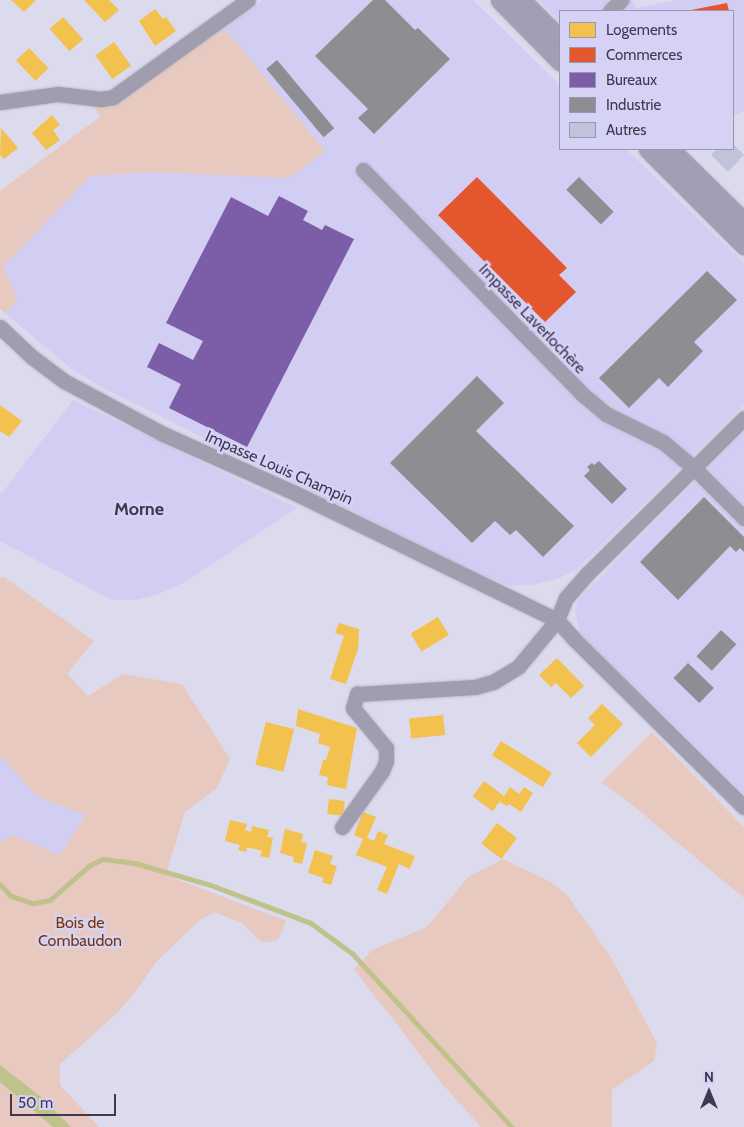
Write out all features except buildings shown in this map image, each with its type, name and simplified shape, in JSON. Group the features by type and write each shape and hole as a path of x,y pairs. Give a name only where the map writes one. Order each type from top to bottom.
{"main road":[{"path":"500,0 559,59"},
{"path":"521,0 559,38"},
{"path":"649,150 744,245"},
{"path":"671,150 744,222"}],"street":[{"path":"0,102 58,94 95,99 113,97 248,0"},
{"path":"611,10 621,0"},
{"name":"Impasse Laverlochère","path":"363,170 581,393 606,414 663,442 694,468 744,518"},
{"name":"Impasse Louis Champin","path":"0,327 32,357 64,381 163,434 295,493 557,620"},
{"path":"342,827 382,771 386,762 386,748 353,708 357,694 475,687 494,682 518,667 557,620 566,598 587,574 744,418"},
{"path":"557,620 744,807"}],"shaded area":[{"path":"263,0 473,0 559,84 559,150 627,150 744,263 744,405 576,570 557,579 532,585 509,586 469,569 103,388 70,368 5,313 18,300 3,267 90,176 154,172 325,150 223,29"},
{"path":"539,0 632,0 637,8 676,0 744,0 744,111 734,115 734,10 559,10 559,21"},
{"path":"73,400 297,508 185,582 159,594 136,600 112,600 0,541 0,492 2,493"},
{"path":"744,432 744,794 580,634 575,611 578,600"},
{"path":"0,756 38,797 86,815 60,855 12,836 0,843"},
{"path":"0,1065 40,1096 71,1127 53,1127 0,1082"}],"green space":[{"path":"223,29 238,44 325,151 289,178 154,172 90,176 3,267 18,300 5,313 0,309 0,191 100,117 94,107 109,104 130,95"},
{"name":"Bois de Combaudon","path":"4,577 94,641 67,674 88,696 123,674 182,684 230,759 217,788 185,812 166,875 286,921 278,940 262,943 243,924 214,912 200,920 157,961 133,995 115,1015 60,1064 60,1085 99,1127 0,1127 0,843 12,835 60,855 86,815 38,797 0,756 0,578"},
{"path":"652,732 744,827 744,898 625,799 601,783"},
{"path":"503,859 549,881 568,896 612,959 657,1043 654,1061 612,1090 612,1127 481,1127 444,1086 354,969 372,950 427,927 468,877"}],"waterway":[{"path":"0,884 11,896 33,903 50,900 90,865 103,859 135,863 211,885 311,923 353,954 512,1127"}],"district":[{"name":"Morne","path":"139,509"}]}
